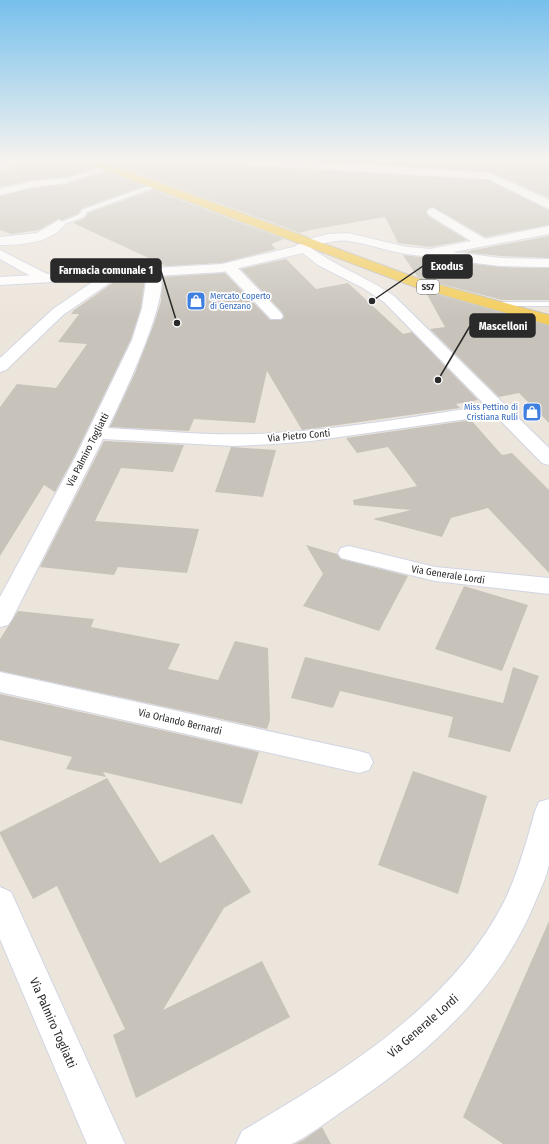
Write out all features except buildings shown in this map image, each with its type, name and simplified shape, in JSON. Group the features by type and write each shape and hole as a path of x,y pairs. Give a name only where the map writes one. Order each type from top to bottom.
{"main road":[{"name":"SS7","path":"227,213 306,245 417,283 549,320"}],"street":[{"path":"435,213 483,243"},
{"path":"0,241 20,240 44,234 56,229 59,224"},
{"path":"430,254 549,230"},
{"path":"0,281 154,273 229,267 268,258 322,239 339,237 407,251 430,254 496,262 549,263"},
{"path":"306,245 318,260 365,283 389,298 549,459"},
{"path":"0,254 46,279"},
{"path":"229,267 276,316"},
{"name":"Via Palmiro Togliatti","path":"0,619 97,433 143,334 149,314 154,273"},
{"path":"0,366 62,310 112,275"},
{"name":"Via Pietro Conti","path":"97,433 234,440 281,439 498,409"},
{"name":"Via Generale Lordi","path":"349,553 435,574 549,586"},
{"name":"Via Orlando Bernardi","path":"0,682 359,762"},
{"name":"Via Generale Lordi","path":"255,1144 302,1116 373,1068 435,1018 462,992 499,941 514,914 535,863 549,811"},
{"name":"Via Palmiro Togliatti","path":"0,902 106,1144"}],"lane":[{"path":"59,224 82,216 83,213"},
{"path":"490,304 549,304"}],"place":[{"name":"Mercato Coperto di Genzano","path":"196,301"},
{"name":"Exodus","path":"372,301"},
{"name":"Farmacia comunale 1","path":"177,323"},
{"name":"Mascelloni","path":"438,380"},
{"name":"Miss Pettino di Cristiana Rulli","path":"532,412"}]}
